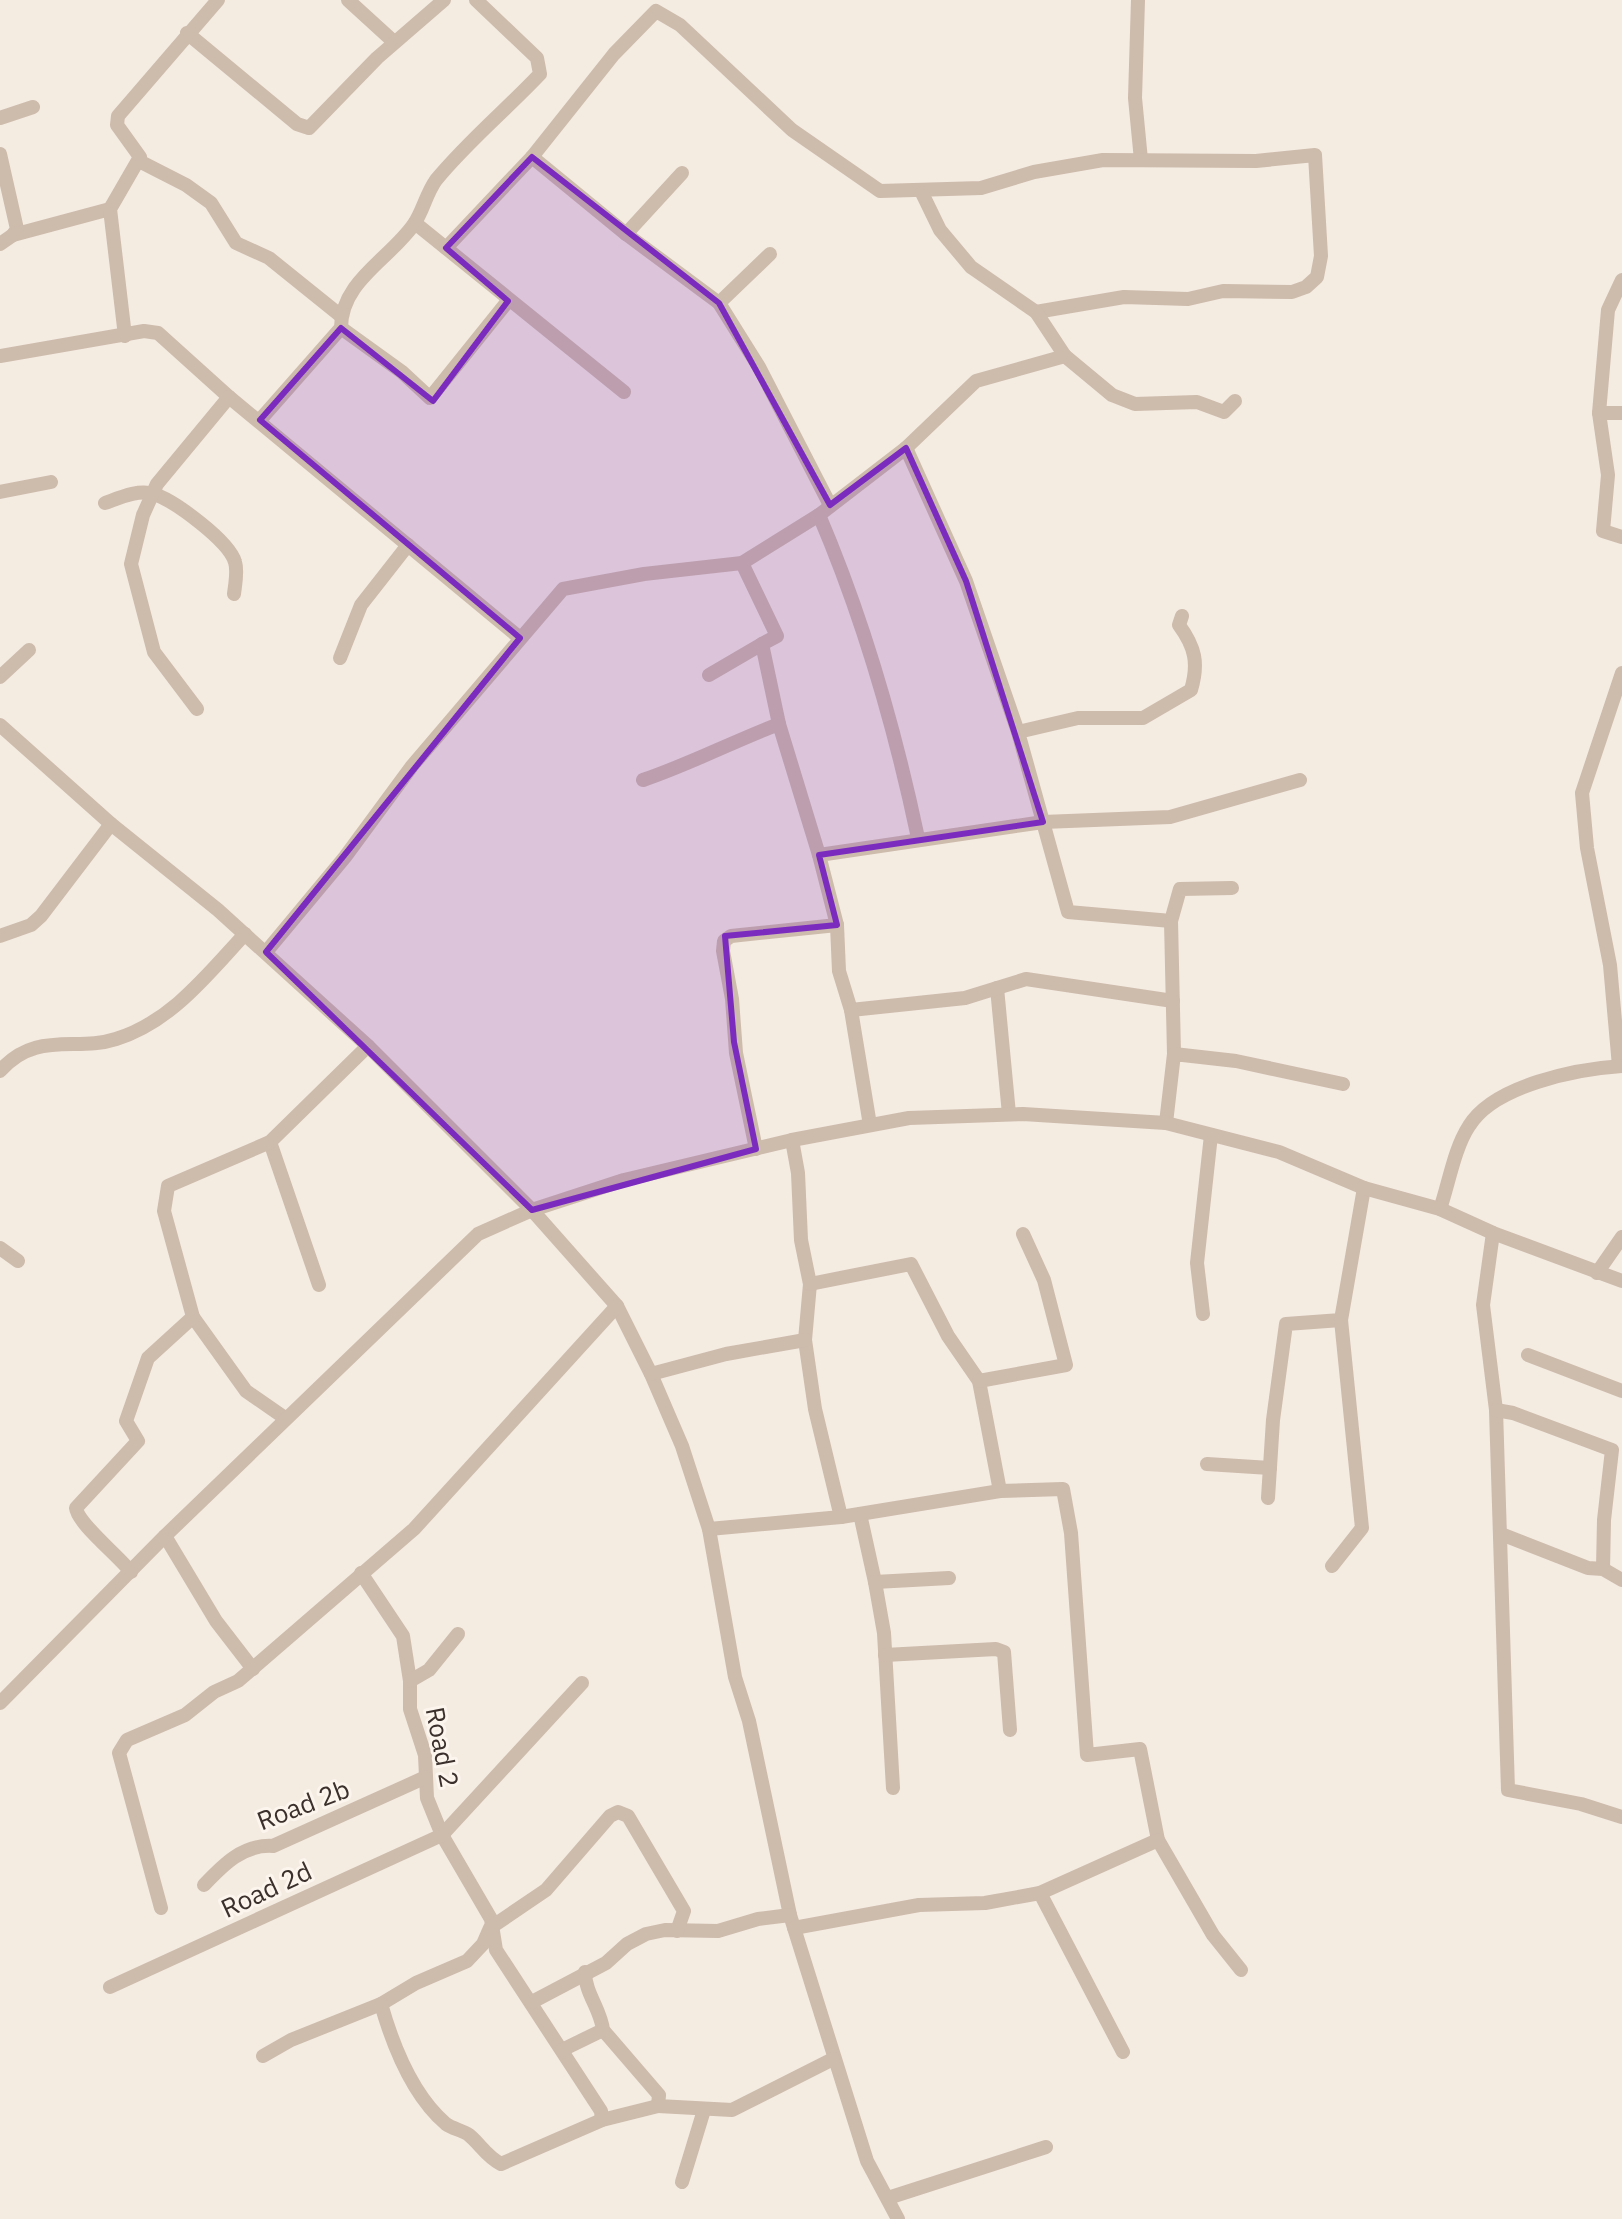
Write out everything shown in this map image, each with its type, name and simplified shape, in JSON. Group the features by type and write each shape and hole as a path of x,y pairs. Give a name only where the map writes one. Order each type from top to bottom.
{"street":[{"path":"125,336 110,209 139,161 138,150 117,125 118,116 218,0"},
{"path":"348,0 394,42"},
{"path":"187,33 297,124 309,128 394,42 444,0"},
{"path":"260,420 341,322 356,285 415,223 421,203 437,180 540,74 537,58 476,0"},
{"path":"1138,0 1135,98 1141,160"},
{"path":"446,248 532,157 614,54 660,6 792,130 880,191 922,193 981,188 1034,172 1103,160 1256,161 1315,155 1321,256 1317,277 1292,292 1223,291 1188,299 1124,297 1036,312"},
{"path":"0,118 33,107"},
{"path":"0,154 17,229 13,235"},
{"path":"532,157 626,234 719,303 759,367 825,510 899,746 918,838"},
{"path":"139,161 186,185 211,203 236,243 269,258 433,398 508,301"},
{"path":"626,234 682,173"},
{"path":"922,193 940,230 971,267 1036,312 1065,356 1112,395 1135,404 1197,402 1224,412 1235,401"},
{"path":"0,244 13,235 110,209"},
{"path":"415,223 624,392"},
{"path":"719,303 770,254"},
{"path":"1620,287 1608,310 1599,413 1608,475 1603,531 1622,537"},
{"path":"0,356 144,331 158,333 229,397 520,638"},
{"path":"266,952 345,857 412,766 563,589 577,583 742,563 825,510 906,448 976,381 1065,356"},
{"path":"197,709 154,652 131,564 153,493 229,397"},
{"path":"1599,413 1622,413"},
{"path":"906,448 966,581 1018,732 1068,912 1171,921"},
{"path":"0,492 51,482"},
{"path":"105,503 135,493 153,493 190,515 228,551 235,563 234,594"},
{"path":"340,658 365,598 408,545"},
{"path":"709,675 777,636 742,563"},
{"path":"1018,732 1078,718 1143,718 1191,690 1196,657 1193,645 1179,625 1182,616"},
{"path":"762,644 779,724 837,925 839,971 851,1010 870,1125"},
{"path":"0,677 29,650"},
{"path":"1440,1209 1468,1126 1490,1103 1516,1087 1620,1066 1615,955 1587,848 1582,793 1622,673"},
{"path":"643,780 699,761 730,743 779,724"},
{"path":"2,731 266,952 368,1046 532,1210 617,1306 682,1446 709,1529 735,1677 749,1721 792,1921 867,2161 898,2219"},
{"path":"819,855 1043,822 1170,817 1300,780"},
{"path":"0,936 31,925 41,916 111,824"},
{"path":"1166,1123 1174,1054 1171,921 1180,889 1232,888"},
{"path":"756,1149 734,1042 724,941 731,936 837,925"},
{"path":"0,1071 13,1056 54,1044 114,1040 161,1020 245,934"},
{"path":"851,1010 965,998 1026,979 1173,1001"},
{"path":"997,988 1009,1114"},
{"path":"285,1418 246,1391 193,1317 164,1211 168,1186 270,1142 368,1046"},
{"path":"1174,1054 1236,1061 1343,1084"},
{"path":"0,1703 285,1418 478,1234 532,1210 624,1180 792,1140 909,1118 1009,1114 1166,1123 1279,1152 1364,1188 1440,1209 1493,1233 1622,1281"},
{"path":"1203,1314 1197,1263 1211,1135"},
{"path":"792,1140 798,1173 801,1240 810,1284 805,1340 815,1409 841,1517"},
{"path":"270,1142 319,1285"},
{"path":"1332,1566 1362,1528 1341,1320 1364,1188"},
{"path":"1493,1233 1483,1305 1496,1410 1508,1790 1581,1804 1622,1817"},
{"path":"979,1381 1066,1365 1044,1280 1023,1234"},
{"path":"1597,1273 1622,1237"},
{"path":"0,1248 18,1261"},
{"path":"810,1284 911,1264 948,1336 979,1381 1000,1491"},
{"path":"161,1908 119,1753 127,1740 185,1715 253,1669 449,1495 539,1388 617,1306"},
{"path":"131,1572 113,1549 79,1520 76,1508 138,1441 126,1421 148,1358 193,1317"},
{"path":"1268,1498 1286,1324 1341,1320"},
{"path":"651,1374 726,1354 805,1340"},
{"path":"1528,1355 1622,1391"},
{"path":"1496,1410 1513,1413 1612,1450 1604,1520 1603,1569"},
{"path":"1207,1464 1270,1468"},
{"path":"709,1529 841,1517 1000,1491 1063,1489 1071,1533 1087,1755 1140,1749 1158,1840 1213,1935 1241,1970"},
{"path":"860,1514 875,1582 885,1655 893,1788"},
{"path":"1501,1534 1588,1568 1603,1569 1622,1580"},
{"path":"165,1536 216,1621 253,1669"},
{"name":"Road 2","path":"361,1573 403,1636 410,1681 410,1709 425,1755 427,1798 442,1835 491,1919 490,1928 496,1950 601,2111 602,2120"},
{"path":"875,1582 949,1578"},
{"path":"410,1681 429,1670 458,1634"},
{"path":"885,1655 996,1649 1004,1652 1010,1730"},
{"path":"442,1835 582,1683"},
{"name":"Road 2b","path":"204,1885 228,1860 260,1845 273,1846 426,1777"},
{"path":"263,2056 291,2040 381,2004 416,1983 467,1961 490,1928 546,1890 610,1816 623,1812 660,1865 684,1911 677,1931"},
{"name":"Road 2d","path":"110,1987 442,1835"},
{"path":"532,2002 613,1959 635,1939 665,1930 718,1931 758,1919 792,1921 919,1905 985,1903 1040,1893 1158,1840"},
{"path":"1040,1893 1123,2052"},
{"path":"585,1972 593,2007 602,2019 603,2030 659,2095 658,2106"},
{"path":"381,2004 391,2039 419,2092 448,2125 468,2134 488,2158 501,2164 602,2120 658,2106 732,2110 833,2059"},
{"path":"562,2050 603,2030"},
{"path":"682,2182 704,2110"},
{"path":"888,2198 1046,2147"}],"highlighted area":[{"path":"532,157 719,303 830,505 906,448 966,581 1043,822 819,855 837,925 725,936 734,1042 756,1149 532,1210 266,952 520,638 260,420 341,328 433,401 508,301 446,248"}]}
